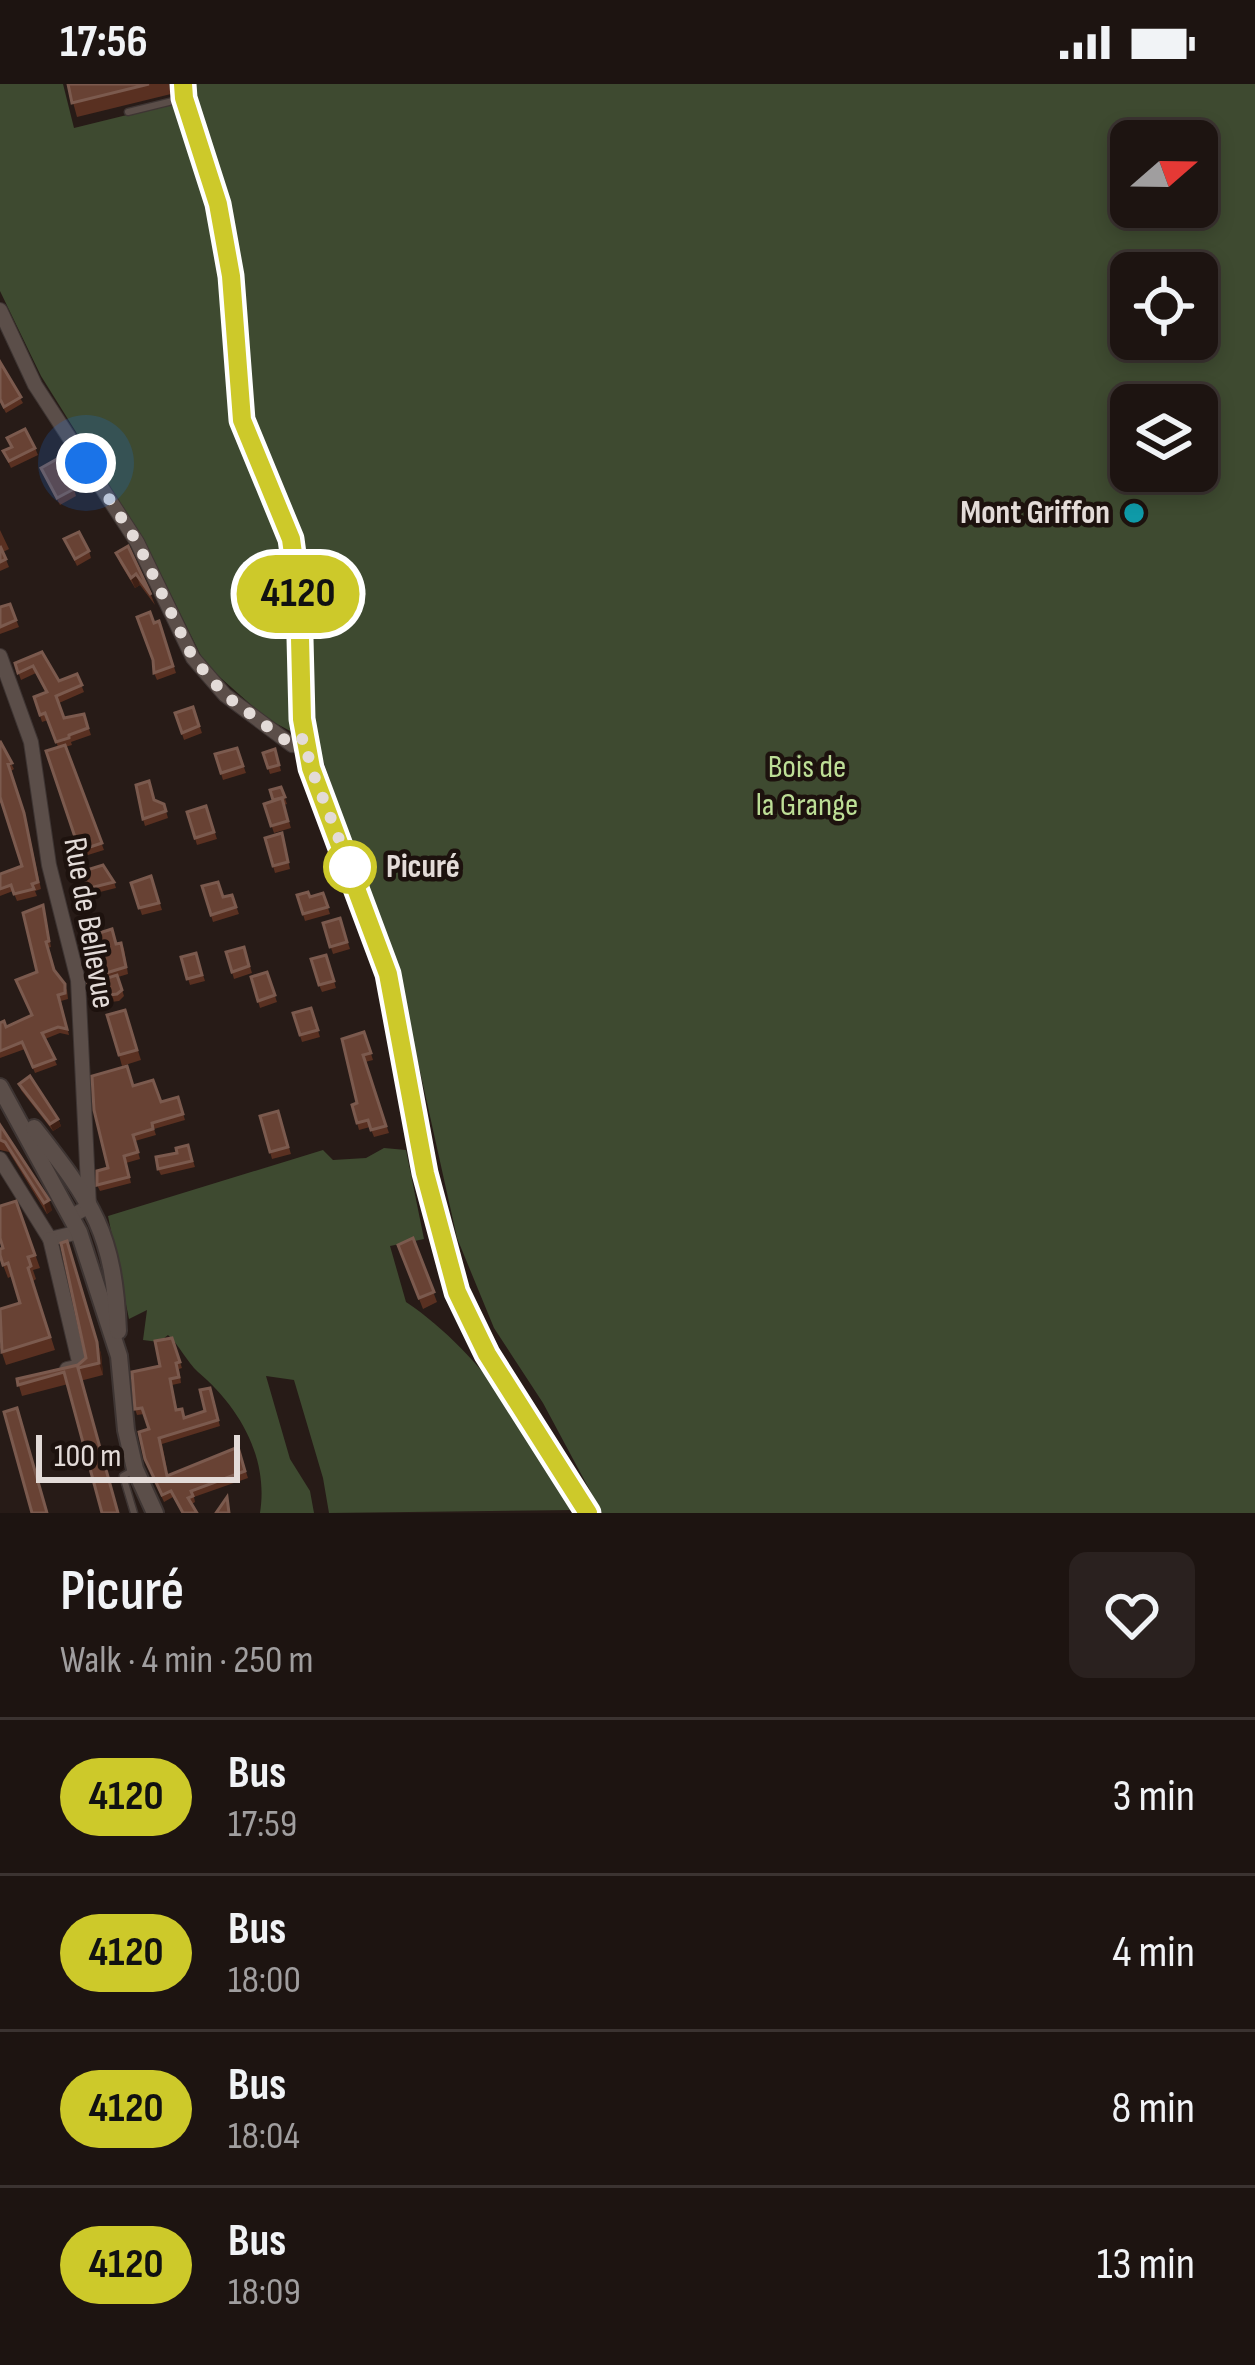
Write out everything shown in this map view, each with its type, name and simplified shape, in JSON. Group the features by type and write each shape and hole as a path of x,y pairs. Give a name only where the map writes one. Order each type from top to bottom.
{"street":[{"path":"184,91 218,204 231,276 242,420 291,539 299,598 304,738 388,974 425,1173 457,1292 487,1354 588,1513"},
{"path":"0,310 35,385 137,542 193,658 225,695 278,736 292,745 304,738"},
{"name":"Rue de Bellevue","path":"0,656 32,742 49,866 78,980 89,1206"},
{"path":"119,1356 76,1224 0,1088 100,1224 112,1265 126,1430 135,1469 155,1513"},
{"path":"0,1159 50,1239 80,1366 41,1376"},
{"path":"50,1239 76,1224 89,1206"},
{"path":"76,1224 100,1224"}],"lane":[{"path":"128,112 184,91"},
{"path":"134,1513 123,1476 135,1469"}],"green space":[{"name":"Bois de la Grange","path":"0,84 63,84 74,128 196,98 195,84 1255,84 1255,1513 602,1513 543,1403 494,1328 457,1238 400,981 318,746 266,718 205,664 146,544 41,376 0,291"},
{"path":"384,1148 406,1150 424,1239 390,1246 406,1302 457,1344 502,1396 575,1510 329,1513 294,1380 266,1376 290,1459 310,1491 314,1513 260,1513 260,1472 238,1417 168,1335 159,1342 143,1340 147,1310 129,1319 108,1216 323,1150 333,1160 366,1158"}],"building":[{"path":"68,84 149,84 72,103"},
{"path":"0,362 21,397 4,407 0,399"},
{"path":"25,429 35,448 9,461 3,451 12,447 7,438"},
{"path":"57,459 74,489 57,498 41,468"},
{"path":"79,532 89,551 75,559 64,539"},
{"path":"128,546 151,595 136,574 131,578 116,553"},
{"path":"10,604 16,620 0,627 0,607"},
{"path":"150,612 154,623 159,621 173,666 154,673 137,617"},
{"path":"42,652 59,681 77,674 82,685 56,696 64,718 84,714 88,728 56,742 34,697 47,692 33,666 18,673 15,663"},
{"path":"193,707 199,726 182,733 175,713"},
{"path":"0,741 12,763 8,764 38,882 32,884 34,889 14,894 11,885 0,889 0,874 22,866 0,797"},
{"path":"65,745 102,843 72,853 69,842 76,840 46,751"},
{"path":"237,748 243,766 221,773 215,754"},
{"path":"275,749 279,765 268,768 263,753"},
{"path":"149,781 154,800 164,804 166,811 143,819 136,785"},
{"path":"281,787 285,797 273,800 270,790"},
{"path":"282,798 288,821 271,826 264,804"},
{"path":"206,806 214,832 195,838 187,812"},
{"path":"282,833 288,862 273,866 265,838"},
{"path":"103,865 114,882 82,890 77,873"},
{"path":"151,876 159,903 139,908 131,883"},
{"path":"218,882 223,897 232,895 236,907 211,915 202,886"},
{"path":"308,892 310,897 323,893 328,907 303,914 297,895"},
{"path":"43,905 46,942 54,970 65,984 65,993 58,995 67,1029 42,1033 55,1059 33,1067 22,1042 0,1051 0,1023 4,1021 6,1027 32,1015 16,980 37,972 23,913"},
{"path":"340,918 347,942 330,947 323,923"},
{"path":"112,929 116,944 121,943 126,967 106,973 96,934"},
{"path":"244,947 249,966 232,972 226,952"},
{"path":"196,953 202,975 187,979 181,957"},
{"path":"326,955 334,981 319,985 311,959"},
{"path":"267,972 275,995 258,1001 251,977"},
{"path":"117,975 122,990 92,997 88,984"},
{"path":"311,1008 318,1030 300,1035 293,1013"},
{"path":"125,1010 137,1050 119,1055 107,1015"},
{"path":"364,1032 371,1053 363,1055 386,1126 371,1130 368,1120 357,1123 342,1039"},
{"path":"127,1066 133,1086 153,1080 161,1102 178,1097 183,1114 152,1123 153,1129 133,1135 138,1152 124,1156 129,1177 97,1185 97,1171 108,1168 94,1110 92,1076"},
{"path":"30,1076 58,1119 50,1124 19,1084"},
{"path":"278,1111 288,1147 270,1152 260,1116"},
{"path":"0,1125 49,1200 44,1203 0,1140"},
{"path":"188,1145 192,1161 158,1169 156,1157 177,1153 176,1148"},
{"path":"16,1201 35,1255 28,1257 28,1268 50,1337 2,1352 0,1309 20,1303 8,1263 3,1265 0,1255 0,1206"},
{"path":"413,1238 434,1292 419,1298 398,1245"},
{"path":"67,1241 99,1363 78,1368 118,1513 102,1513 64,1372 18,1385 17,1379 78,1365 86,1358 61,1243"},
{"path":"172,1338 180,1362 176,1363 179,1377 170,1379 176,1410 182,1409 184,1418 205,1411 200,1390 210,1388 218,1420 159,1438 167,1476 238,1447 245,1471 191,1491 193,1496 188,1498 197,1513 183,1513 171,1491 162,1495 145,1459 139,1432 149,1429 142,1408 135,1409 132,1372 160,1366 155,1341"},
{"path":"17,1408 47,1513 32,1513 4,1412"},
{"path":"227,1497 229,1513 216,1513"}],"bus line":[{"name":"4120","path":"183,84 218,204 231,276 242,420 291,539 299,598 304,738 388,974 441,1243 457,1292 487,1354 588,1513"}],"place":[{"name":"Mont Griffon","path":"1134,513"},
{"name":"Picuré","path":"350,867"}],"route":[{"path":"86,463 137,542 193,658 225,695 278,736 292,745 304,738 350,867"}]}
